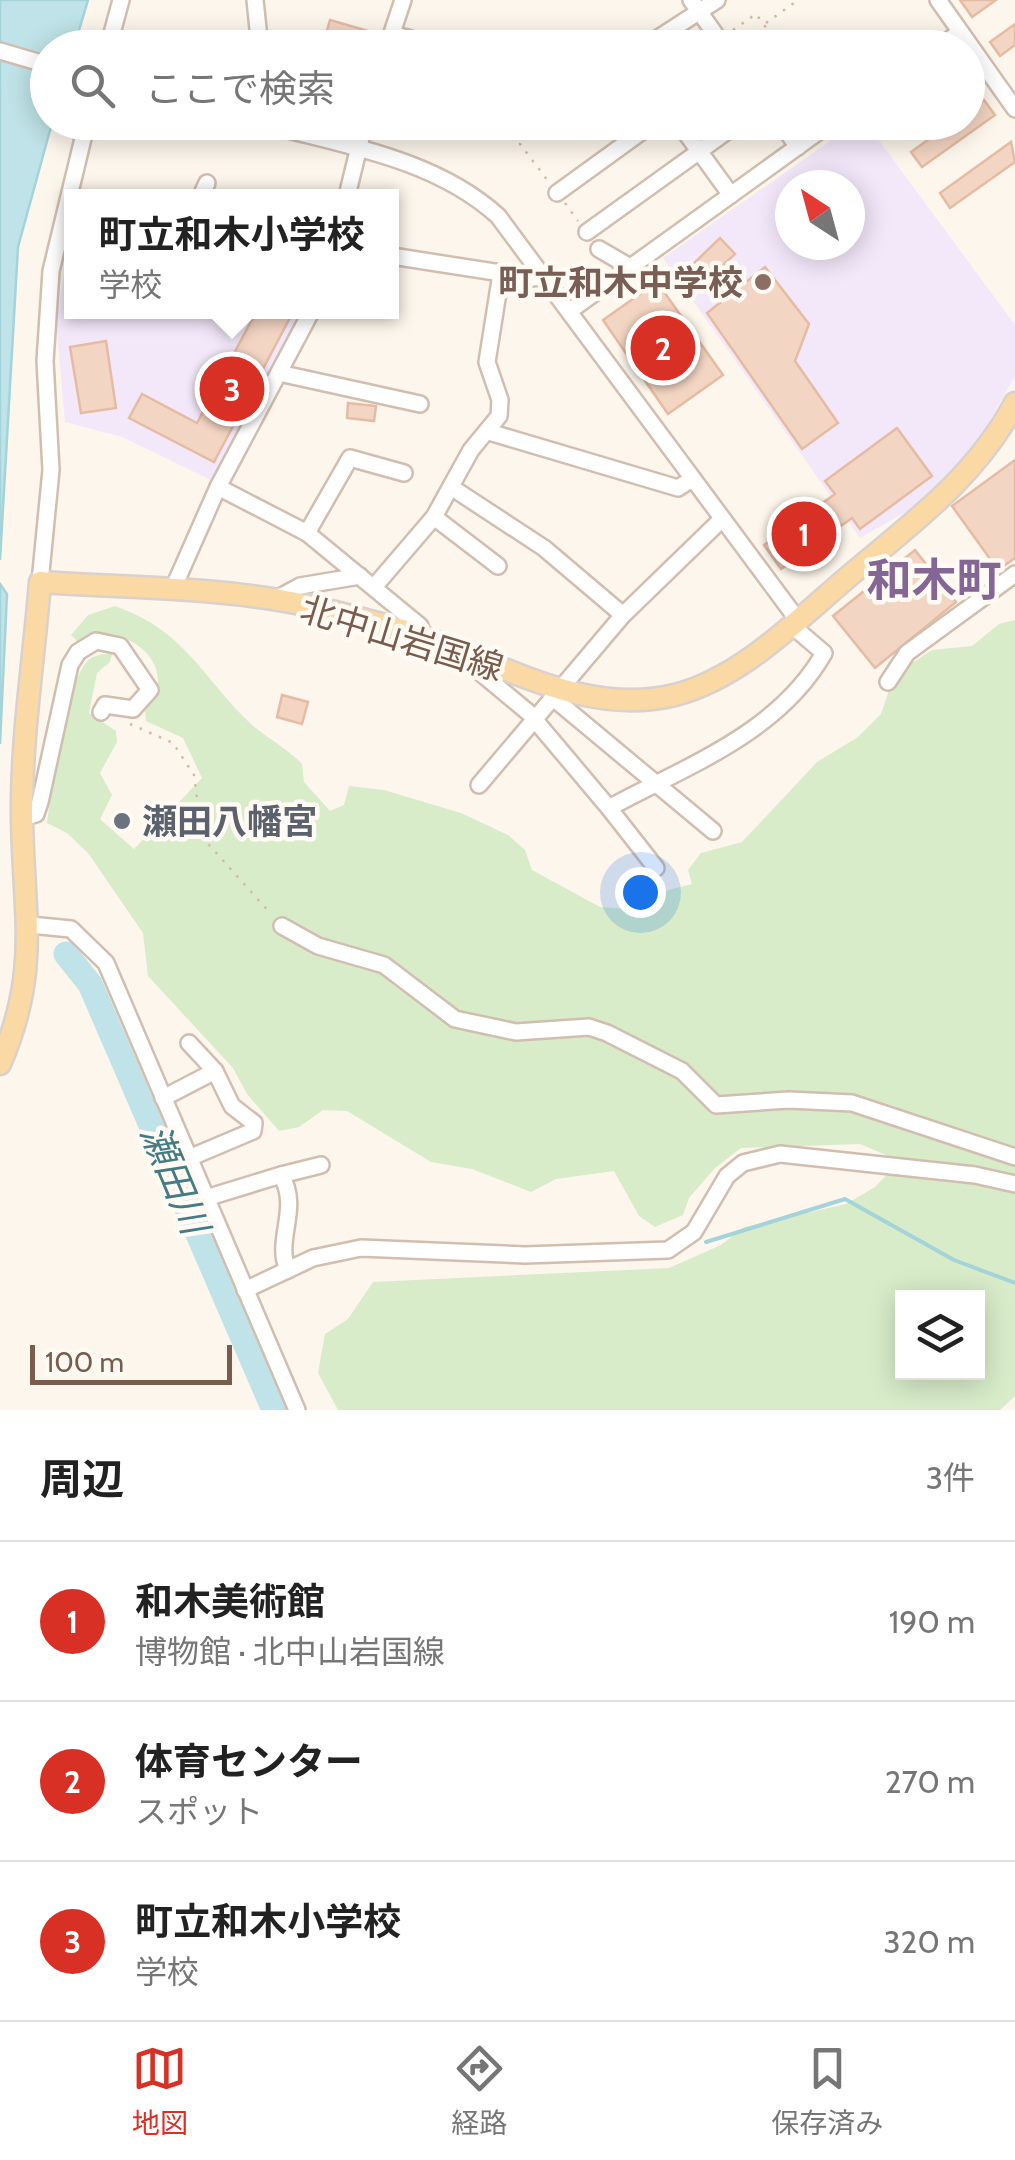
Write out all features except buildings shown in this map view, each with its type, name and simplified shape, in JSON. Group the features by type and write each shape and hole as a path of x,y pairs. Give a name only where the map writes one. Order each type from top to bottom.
{"main road":[{"name":"北中山岩国線","path":"40,582 276,600 422,637 555,693 615,700 674,695 711,682 748,660 957,484 1012,415"},
{"path":"0,1064 21,1000 30,925 22,818 40,582"}],"street":[{"path":"113,30 121,0"},
{"path":"255,0 258,30"},
{"path":"394,30 404,0"},
{"path":"665,30 695,6 717,0"},
{"path":"938,0 959,30"},
{"path":"695,6 713,30"},
{"path":"0,51 30,60"},
{"path":"985,67 1015,109"},
{"path":"71,189 83,140"},
{"path":"323,140 430,171 478,198 515,235 797,619 797,630 824,654 770,716 738,742 609,808"},
{"path":"349,189 361,140"},
{"path":"557,193 631,140"},
{"path":"691,140 731,195"},
{"path":"586,232 717,140"},
{"path":"794,140 798,146"},
{"path":"570,310 806,140"},
{"path":"40,582 51,470 45,362 51,271 64,217"},
{"path":"599,249 630,267"},
{"path":"399,257 501,274 545,276"},
{"path":"374,588 434,517 471,450 499,416 500,400 487,362 501,274"},
{"path":"172,590 218,487 308,319"},
{"path":"278,373 420,404"},
{"path":"488,432 678,488 692,479"},
{"path":"306,533 350,458 404,473"},
{"path":"218,487 306,533 420,626 422,637"},
{"path":"451,487 544,548 623,614"},
{"path":"434,517 498,566"},
{"path":"479,785 623,614 722,519"},
{"path":"888,682 907,653 1015,574"},
{"path":"276,600 300,586 360,576"},
{"path":"22,818 36,814 40,802 70,665 78,652 96,641 120,646 150,690 133,709 104,705 101,712"},
{"path":"480,659 481,673 534,719 656,868"},
{"path":"555,693 714,830"},
{"path":"30,925 71,929 106,963 296,1410"},
{"path":"282,926 318,946 384,966 455,1019 516,1032 589,1027 607,1033 682,1071 716,1105 789,1100 852,1103 1015,1157"},
{"path":"189,1043 216,1071 232,1106 254,1123 254,1131 189,1158"},
{"path":"163,1098 216,1071"},
{"path":"245,1290 339,1250 360,1248 468,1255 668,1250 694,1232 726,1176 743,1163 780,1154 975,1175 1015,1184"},
{"path":"206,1198 321,1165"},
{"path":"281,1176 291,1219 283,1250 288,1270"}],"path":[{"path":"764,24 798,0"},
{"path":"737,30 756,14 768,30"},
{"path":"163,736 194,775 202,837 282,926"}],"shaded area":[{"path":"832,140 879,140 1015,325 1015,376 979,440 950,475 909,510 860,538 663,258 775,180 775,260 865,260 865,170 789,170"},
{"path":"64,275 64,319 302,319 213,481 122,437 65,422 56,321"}],"green space":[{"path":"115,606 139,616 175,641 248,721 302,764 304,782 330,811 344,805 349,786 384,790 461,813 508,835 525,850 532,870 600,907 630,909 649,904 668,890 692,884 688,870 701,853 742,842 817,762 858,737 881,714 889,690 909,665 932,650 972,646 999,624 1015,620 1015,1396 1000,1410 338,1410 318,1373 325,1334 348,1319 373,1282 669,1268 721,1245 744,1227 846,1204 875,1187 900,1161 860,1144 741,1148 715,1168 689,1198 683,1215 655,1227 639,1216 614,1171 556,1179 531,1192 472,1169 431,1162 347,1111 323,1110 299,1127 279,1131 247,1094 233,1068 148,976 143,933 88,853 67,833 47,823 71,696 85,664 97,656 112,654 110,662 97,673 89,713 116,731 117,742 100,773 112,795 100,819 134,849 202,778 183,738 146,721 145,711 155,694 158,678 144,650 113,635 77,641 71,635 88,615"}],"water":[{"path":"0,0 88,0 79,30 30,30 30,140 47,140 18,247 0,560"},
{"path":"0,584 7,594 0,744"}],"waterway":[{"name":"瀬田川","path":"66,954 90,984 274,1410"},
{"path":"706,1242 845,1199 954,1260 1015,1283"}],"place":[{"name":"町立和木中学校","path":"763,282"},
{"name":"体育センター","path":"663,348"},
{"name":"町立和木小学校","path":"232,389"},
{"name":"和木美術館","path":"804,534"},
{"name":"瀬田八幡宮","path":"122,821"}],"district":[{"name":"和木町","path":"934,580"}]}
